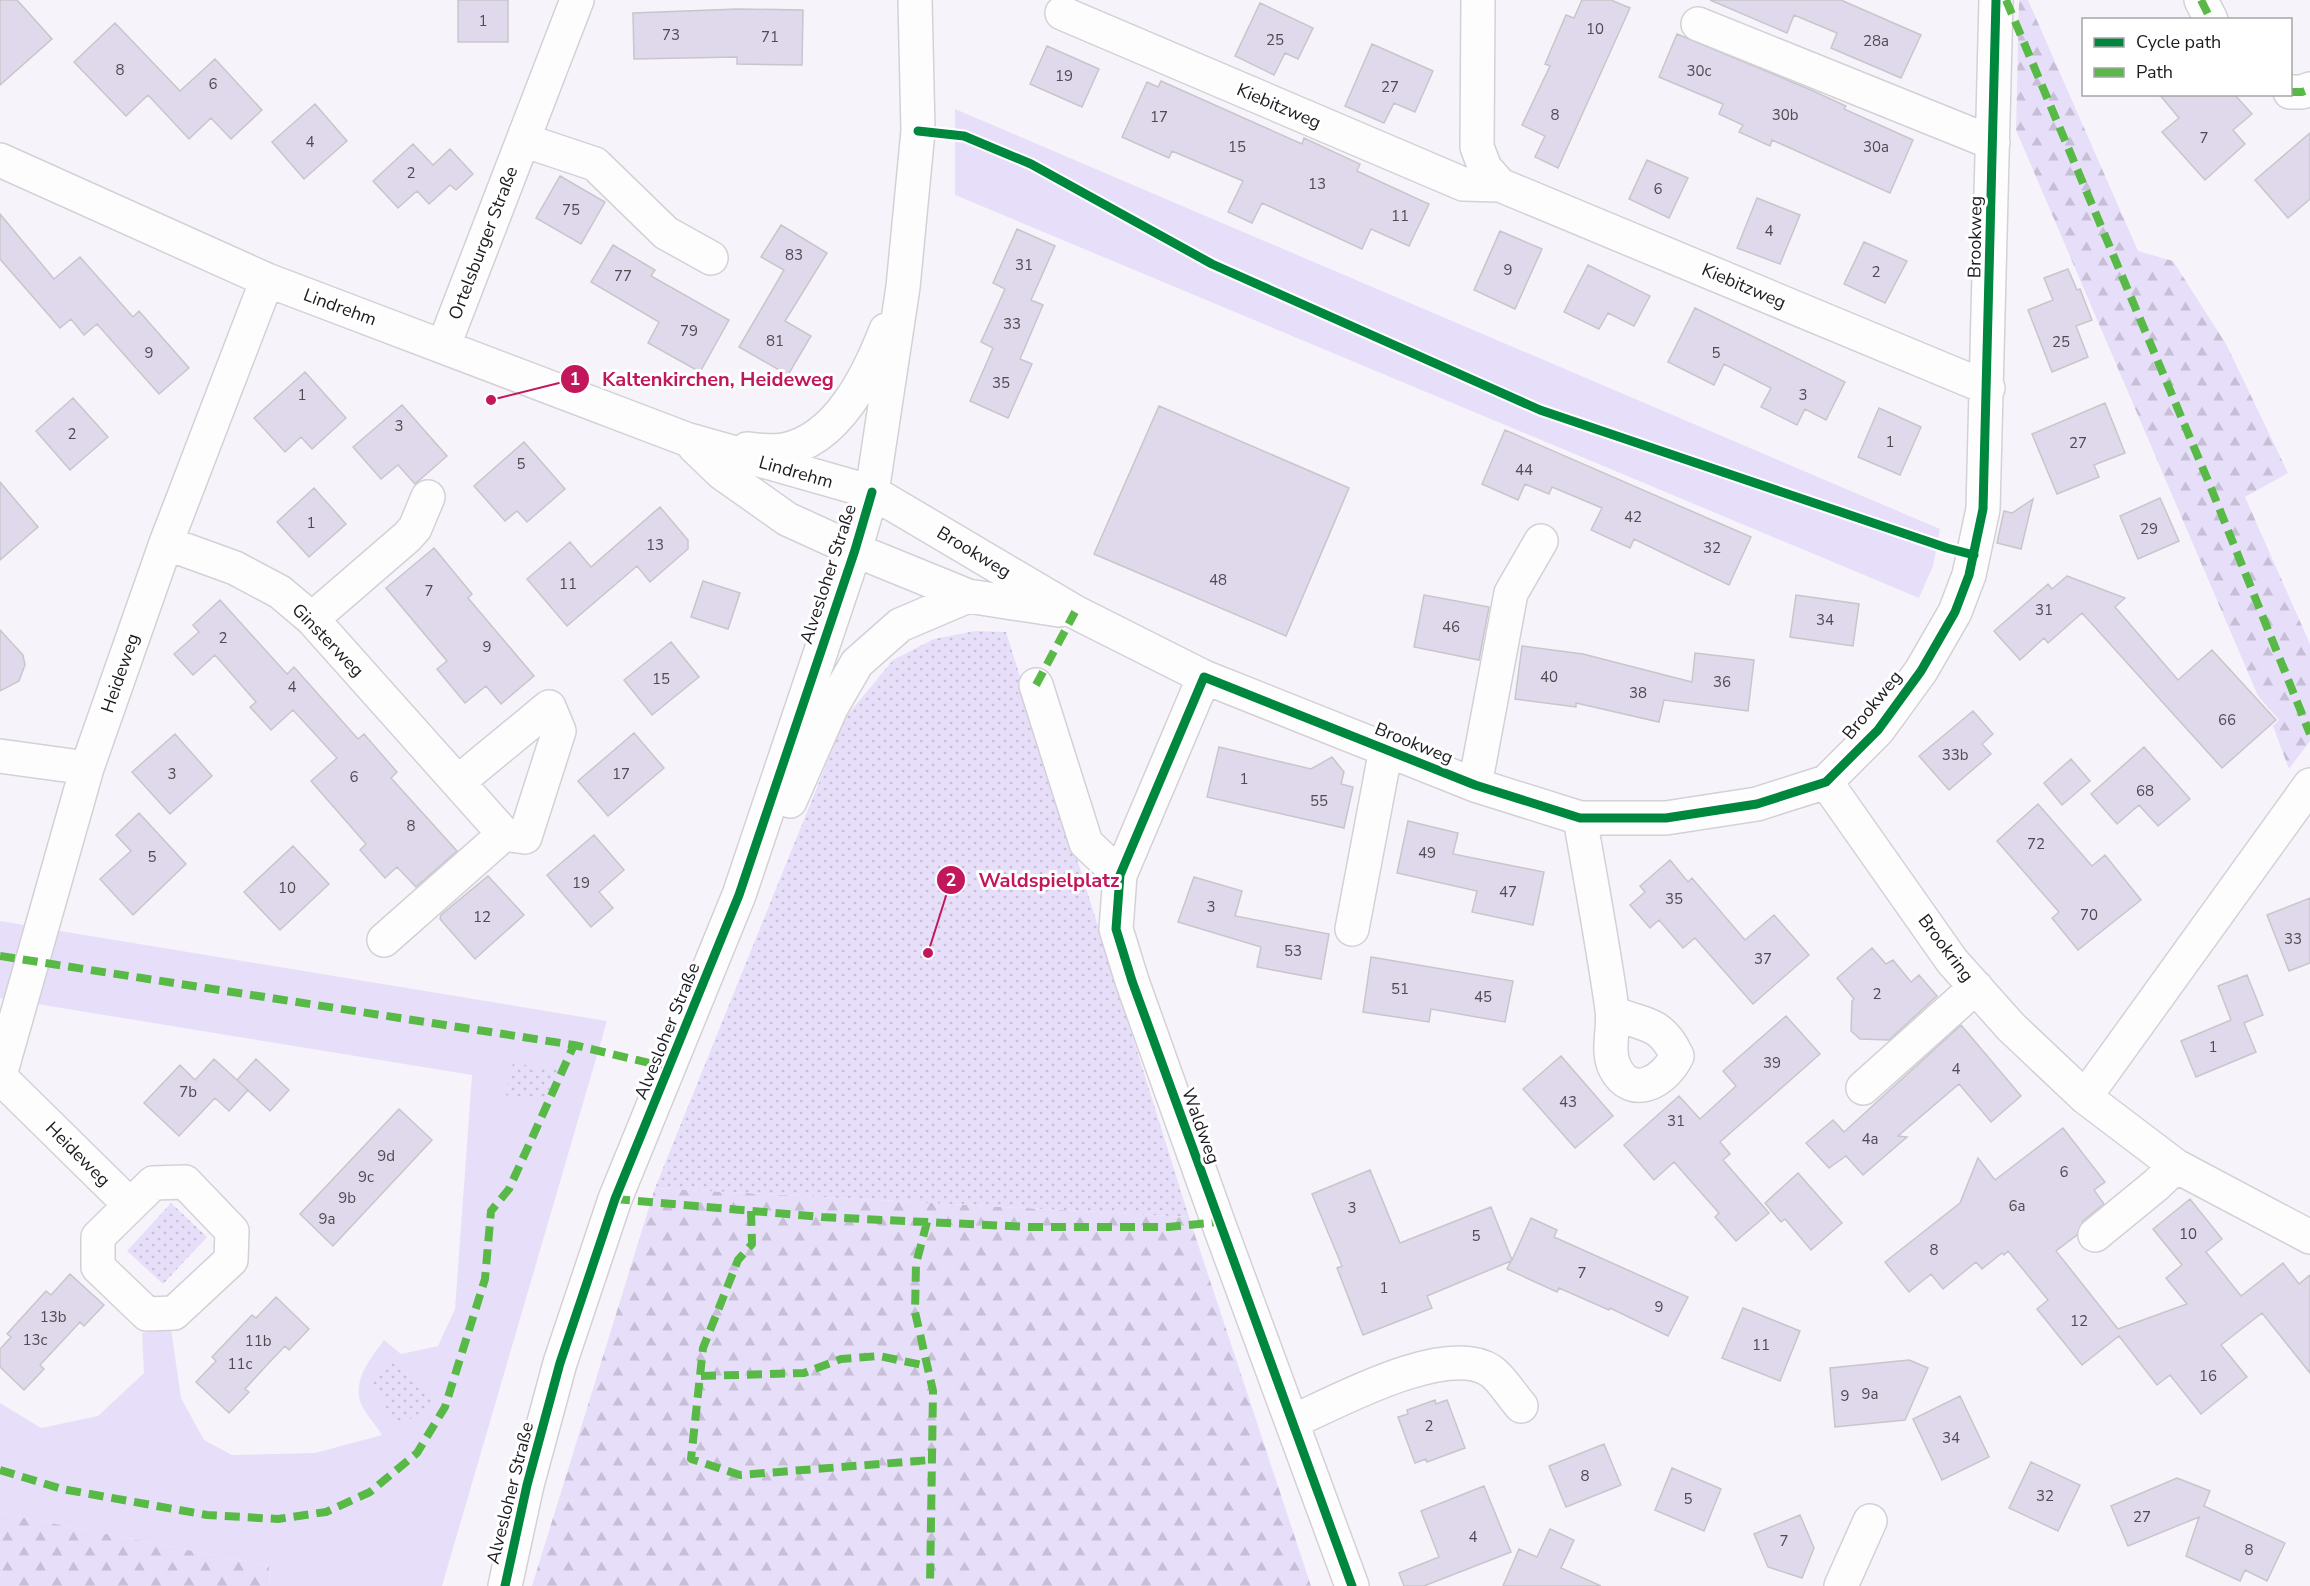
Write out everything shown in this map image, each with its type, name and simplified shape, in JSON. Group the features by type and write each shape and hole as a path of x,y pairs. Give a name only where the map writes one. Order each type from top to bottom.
{"street":[{"name":"Ortelsburger Straße","path":"444,345 577,0"},
{"name":"Alvesloher Straße","path":"505,1586 527,1485 564,1352 615,1199 739,895 855,550 872,492 903,287 918,131 915,0"},
{"path":"1478,0 1477,147 1485,168 1500,185"},
{"name":"Brookweg","path":"872,492 1076,612 1204,677 1475,785 1580,818 1666,818 1757,804 1826,782 1878,730 1921,671 1955,612 1969,575 1983,509 1988,388 1996,0"},
{"path":"2201,0 2210,18"},
{"name":"Kiebitzweg","path":"1062,13 1463,184 1500,185 1988,388"},
{"path":"1698,24 1993,143"},
{"path":"2292,92 2310,89"},
{"path":"523,140 595,164 666,232 711,258"},
{"name":"Lindrehm","path":"0,160 267,280 699,443 872,492"},
{"name":"Heideweg","path":"130,1205 0,1076 87,768 166,543 267,280"},
{"path":"699,443 784,450 809,440 825,429 849,402 878,350 903,287"},
{"name":"Lindrehm","path":"699,443 722,473 787,519 855,550"},
{"path":"312,619 411,532 428,497"},
{"path":"1475,785 1511,593 1541,541"},
{"name":"Ginsterweg","path":"166,543 235,568 280,592 312,619 504,834"},
{"name":"Brookweg","path":"855,550 968,596 1076,612"},
{"path":"739,895 795,790 831,708 858,663 900,625 968,596"},
{"name":"Waldweg","path":"1204,677 1120,875 1116,929 1131,981 1352,1586"},
{"path":"1036,685 1086,843 1120,875"},
{"path":"384,940 504,834 525,837 559,731 549,707 458,782"},
{"path":"1352,929 1386,748"},
{"path":"0,756 87,768"},
{"name":"Brookring","path":"1826,782 1952,961 2011,1027 2085,1096 2176,1166 2310,1237"},
{"path":"2085,1096 2310,785"},
{"path":"1580,818 1613,1012"},
{"path":"1863,1088 1976,987"},
{"path":"2095,1234 2176,1166"},
{"path":"1292,1422 1416,1369 1462,1361 1491,1371 1521,1406"},
{"path":"1841,1586 1870,1521"}],"green space":[{"path":"2019,0 2028,0 2138,251 2173,261 2226,344 2288,473 2245,497 2310,644 2310,741 2289,769 2273,726 2279,720 2258,696 2016,130"},
{"path":"955,109 1940,529 1933,566 1919,598 955,195"},
{"path":"975,631 1006,632 1189,1217 655,1188 845,718 893,660 934,639"},
{"path":"0,921 607,1021 442,1586 270,1586 269,1566 0,1513 0,1403 41,1428 98,1416 144,1373 142,1333 171,1329 181,1398 204,1440 232,1455 315,1453 382,1435 361,1404 359,1386 364,1370 384,1340 401,1354 438,1346 455,1309 472,1075 0,998"},
{"path":"513,1063 558,1070 544,1101 505,1095"},
{"path":"655,1188 1189,1217 1311,1586 532,1586"},
{"path":"171,1203 207,1237 163,1284 127,1251"},
{"path":"392,1362 437,1404 396,1427 371,1379"},
{"path":"0,1513 269,1566 270,1586 0,1586"}],"building":[{"path":"0,0 17,0 52,39 0,85"},
{"path":"458,0 508,0 508,42 458,42"},
{"path":"1582,0 1611,0 1630,8 1558,168 1535,157 1545,136 1522,125 1550,66 1545,64 1566,15 1574,18"},
{"path":"1710,0 1841,0 1921,35 1901,78 1831,48 1837,33 1794,15 1787,33"},
{"path":"1260,3 1313,28 1298,59 1285,53 1274,75 1235,56"},
{"path":"738,9 803,10 802,65 737,64 737,57 634,59 633,13"},
{"path":"115,23 180,91 215,59 262,110 231,139 211,118 189,139 148,95 126,116 74,62"},
{"path":"1677,34 1811,90 1846,106 1844,109 1913,140 1890,193 1772,140 1770,146 1739,132 1743,125 1719,114 1723,104 1659,77"},
{"path":"1372,44 1433,71 1415,112 1394,103 1384,123 1345,106"},
{"path":"1047,46 1099,69 1082,107 1030,84"},
{"path":"1161,81 1302,144 1304,138 1360,164 1357,171 1429,204 1409,246 1371,229 1362,249 1262,203 1252,223 1228,212 1243,181 1172,151 1169,158 1122,137 1147,82 1158,87"},
{"path":"2161,96 2236,96 2252,114 2233,130 2245,144 2205,180 2162,132 2179,118"},
{"path":"315,104 347,141 304,179 272,142"},
{"path":"2310,133 2310,199 2288,218 2255,180"},
{"path":"413,144 433,165 450,149 473,174 456,190 450,185 429,204 417,191 398,208 373,181"},
{"path":"1647,160 1688,178 1669,218 1629,199"},
{"path":"560,176 605,202 581,244 536,218"},
{"path":"1757,198 1800,215 1780,264 1737,248"},
{"path":"0,214 54,279 80,257 133,317 139,311 189,368 159,394 97,324 84,335 71,319 60,328 0,259"},
{"path":"781,225 827,253 785,321 811,336 788,375 739,347 784,270 761,257"},
{"path":"1017,229 1055,246 1031,300 1043,305 1020,359 1032,364 1008,418 970,401 993,348 981,342 1005,289 993,283"},
{"path":"1500,231 1542,249 1515,309 1474,290"},
{"path":"1864,242 1907,261 1885,303 1844,284"},
{"path":"613,245 655,270 651,276 729,320 700,372 648,343 659,322 591,282"},
{"path":"1588,265 1650,296 1634,326 1608,313 1599,329 1564,312"},
{"path":"2068,269 2077,290 2080,289 2092,320 2076,326 2088,357 2052,372 2028,310 2053,300 2044,278"},
{"path":"1695,308 1845,382 1826,420 1805,409 1797,425 1761,407 1771,388 1724,364 1714,385 1668,362"},
{"path":"305,372 346,418 312,449 301,437 285,452 254,418"},
{"path":"73,398 108,437 70,470 36,431"},
{"path":"2105,403 2125,453 2094,465 2099,477 2057,494 2032,434"},
{"path":"402,405 447,456 415,484 398,465 381,479 353,447"},
{"path":"1159,406 1349,488 1286,636 1094,554"},
{"path":"1879,408 1921,427 1900,475 1858,457"},
{"path":"1505,430 1751,537 1729,585 1634,539 1630,548 1591,530 1602,508 1552,487 1549,494 1525,484 1518,500 1482,484"},
{"path":"524,442 565,489 527,522 517,511 505,521 474,486"},
{"path":"0,482 38,527 0,560"},
{"path":"314,488 346,524 309,557 277,522"},
{"path":"2160,498 2179,541 2138,559 2120,516"},
{"path":"2033,499 2021,549 1997,543 2004,511 2012,513"},
{"path":"660,507 688,540 688,549 650,582 637,566 567,626 527,579 570,542 591,567"},
{"path":"434,548 472,594 468,598 534,676 501,704 486,686 465,703 437,669 447,661 386,588"},
{"path":"2067,576 2125,598 2115,607 2178,680 2212,650 2276,720 2222,768 2082,613 2048,643 2044,638 2020,660 1994,631 2048,584 2052,589"},
{"path":"703,581 740,593 728,629 691,617"},
{"path":"1424,595 1489,607 1479,660 1414,647"},
{"path":"1796,595 1859,604 1853,646 1790,637"},
{"path":"220,600 287,674 294,667 358,739 364,734 397,772 391,778 457,851 416,887 397,867 385,878 360,850 366,844 311,781 337,758 293,710 271,730 250,707 256,702 215,655 193,675 174,654 199,632 193,625"},
{"path":"0,630 23,655 25,665 19,681 0,691"},
{"path":"671,642 699,677 652,715 624,680"},
{"path":"1522,646 1583,654 1692,682 1695,653 1754,660 1748,711 1664,700 1659,722 1576,703 1576,707 1515,699"},
{"path":"1973,711 1993,734 1982,744 1991,754 1949,790 1919,756"},
{"path":"634,733 664,768 608,816 578,781"},
{"path":"175,734 212,776 170,814 132,772"},
{"path":"1219,747 1311,769 1332,757 1344,772 1341,784 1353,787 1344,828 1207,797"},
{"path":"2144,747 2190,799 2158,826 2139,805 2117,824 2091,794"},
{"path":"2071,759 2090,781 2062,805 2044,783"},
{"path":"2038,804 2092,866 2105,855 2141,900 2078,950 2052,918 2059,912 1997,841"},
{"path":"139,813 186,864 133,915 100,879 131,851 116,835"},
{"path":"1408,821 1458,833 1453,854 1544,872 1533,925 1472,912 1477,891 1397,873"},
{"path":"594,835 624,870 599,892 613,908 591,927 547,875"},
{"path":"293,846 329,884 280,930 244,892"},
{"path":"1670,860 1688,882 1692,878 1745,940 1774,915 1809,955 1753,1004 1695,938 1683,948 1659,920 1650,928 1630,905 1645,892 1640,886"},
{"path":"488,876 524,915 475,959 440,919 441,915"},
{"path":"1194,877 1242,891 1235,916 1329,934 1321,979 1257,967 1261,947 1178,922"},
{"path":"2310,898 2310,963 2289,971 2267,915"},
{"path":"1872,948 1886,964 1893,960 1911,982 1919,975 1937,996 1889,1040 1860,1039 1851,1031 1852,1001 1854,999 1837,978"},
{"path":"1371,957 1513,981 1505,1022 1431,1009 1429,1022 1363,1012"},
{"path":"2247,975 2263,1015 2244,1023 2256,1052 2196,1077 2181,1041 2231,1020 2218,986"},
{"path":"1786,1016 1820,1054 1720,1142 1730,1154 1723,1160 1769,1213 1736,1241 1715,1217 1719,1213 1674,1162 1654,1180 1624,1145 1679,1096 1700,1119 1736,1086 1723,1071"},
{"path":"1961,1025 2021,1096 1991,1122 1959,1084 1898,1136 1907,1137 1863,1175 1846,1156 1829,1168 1806,1143 1833,1120 1844,1132"},
{"path":"1561,1056 1613,1116 1575,1148 1523,1089"},
{"path":"214,1059 248,1090 229,1111 215,1098 179,1136 144,1103 180,1065 195,1080"},
{"path":"256,1059 289,1090 270,1111 237,1080"},
{"path":"399,1109 432,1140 333,1246 300,1214"},
{"path":"2063,1128 2105,1182 2094,1190 2104,1204 2083,1221 2077,1235 2056,1251 2118,1329 2187,1304 2166,1278 2182,1265 2153,1229 2190,1199 2222,1239 2206,1252 2241,1296 2283,1263 2299,1284 2310,1275 2310,1373 2262,1313 2221,1345 2247,1377 2201,1414 2170,1375 2157,1385 2119,1336 2082,1365 2037,1309 2048,1300 2008,1251 1982,1269 1976,1262 1943,1289 1931,1274 1909,1292 1885,1262 1960,1203 1978,1158 1995,1180"},
{"path":"1370,1170 1400,1243 1491,1207 1512,1260 1531,1218 1557,1230 1554,1237 1688,1297 1668,1336 1610,1308 1609,1310 1559,1288 1557,1292 1507,1269 1511,1261 1427,1296 1432,1308 1363,1335 1337,1268 1342,1266 1312,1194"},
{"path":"1798,1173 1842,1223 1811,1250 1785,1219 1781,1222 1765,1203"},
{"path":"70,1274 104,1305 84,1326 80,1322 40,1365 44,1369 24,1390 0,1367 0,1349 11,1337 7,1334 46,1291 51,1295"},
{"path":"276,1297 309,1329 289,1350 285,1346 265,1367 245,1389 249,1392 229,1413 196,1382 216,1361 212,1357 252,1315 256,1318"},
{"path":"1743,1308 1800,1331 1780,1381 1722,1358"},
{"path":"1909,1360 1928,1368 1905,1420 1835,1427 1830,1368"},
{"path":"1960,1396 1989,1457 1942,1480 1913,1419"},
{"path":"1435,1400 1436,1404 1447,1400 1465,1448 1427,1462 1426,1459 1415,1463 1398,1417 1408,1414 1407,1410"},
{"path":"1604,1444 1621,1485 1566,1507 1549,1466"},
{"path":"2031,1462 2080,1485 2058,1531 2009,1508"},
{"path":"1672,1468 1721,1489 1704,1531 1655,1510"},
{"path":"2177,1478 2210,1491 2204,1506 2285,1543 2267,1581 2245,1570 2240,1581 2186,1556 2199,1517 2128,1546 2111,1506"},
{"path":"1484,1486 1511,1552 1424,1586 1404,1586 1399,1573 1439,1557 1421,1511"},
{"path":"1800,1515 1814,1548 1802,1578 1768,1567 1754,1534"},
{"path":"1550,1529 1574,1540 1561,1568 1601,1586 1503,1586 1519,1549 1537,1557"}],"marked path":[{"path":"2006,0 2209,483 2310,734"},
{"path":"2201,0 2210,18"},
{"path":"2292,92 2310,89"},
{"path":"1036,685 1075,612"},
{"path":"0,956 574,1045 670,1068"},
{"path":"0,1470 62,1489 207,1515 278,1519 326,1512 370,1492 417,1453 445,1407 485,1279 491,1211 509,1189 574,1045"},
{"path":"615,1199 822,1217 1030,1227 1168,1227 1218,1222"},
{"path":"751,1211 752,1244 738,1260 703,1348 691,1459 740,1475 930,1460"},
{"path":"927,1222 916,1264 915,1312 933,1391 930,1586"},
{"path":"701,1376 804,1373 841,1359 879,1356 927,1366"}],"cycle path":[{"path":"1352,1586 1132,981 1116,929 1120,875 1204,677 1475,785 1580,818 1666,818 1757,804 1826,782 1878,730 1921,671 1955,612 1969,575 1983,509 1996,0"},
{"path":"918,131 964,136 1031,164 1212,264 1540,410 1947,548 1974,555"},
{"path":"505,1586 527,1485 560,1363 615,1199 739,895 855,550 872,492"}],"place":[{"name":"Kaltenkirchen, Heideweg","path":"491,400"},
{"name":"Waldspielplatz","path":"928,953"}]}
